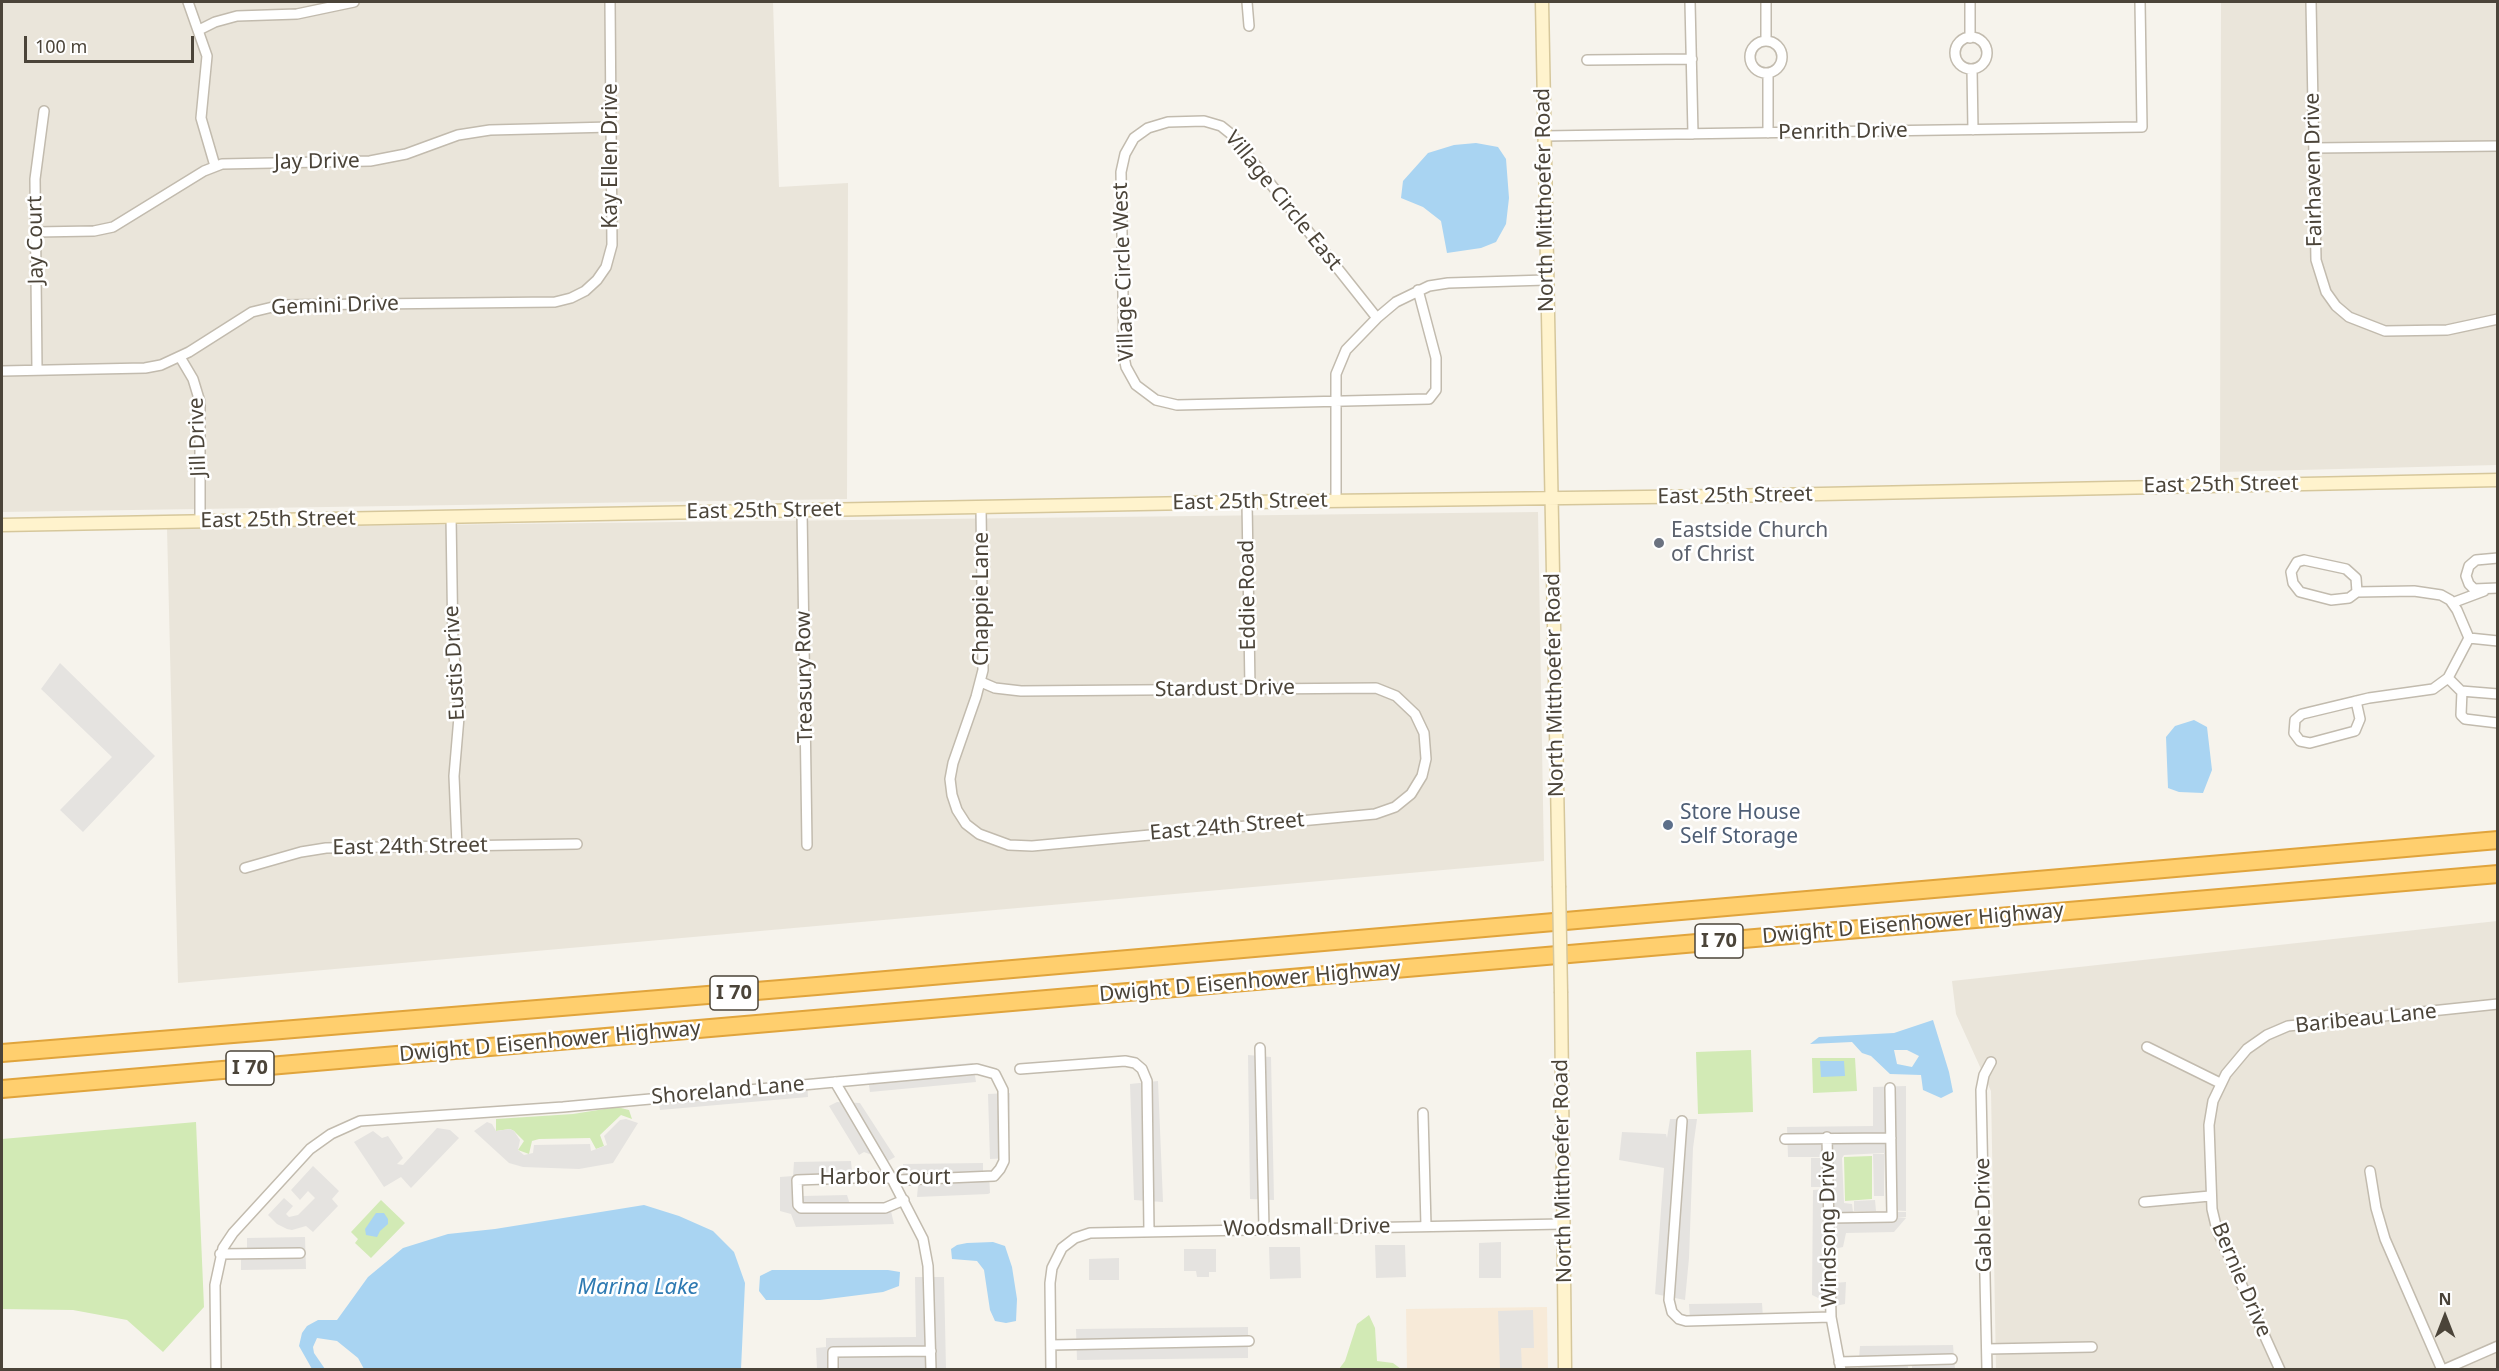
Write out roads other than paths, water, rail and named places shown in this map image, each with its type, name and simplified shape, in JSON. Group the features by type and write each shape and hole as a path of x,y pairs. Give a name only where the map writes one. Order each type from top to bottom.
{"highway":[{"name":"Dwight D Eisenhower Highway","path":"2,1052 793,988 2498,840"},
{"name":"Dwight D Eisenhower Highway","path":"2,1089 2498,874"}],"street":[{"path":"188,2 199,30 207,61 201,118 215,166"},
{"path":"199,30 215,22 237,16 297,14 329,4 354,2"},
{"name":"Kay Ellen Drive","path":"576,296 600,276 611,251 610,2"},
{"path":"1247,2 1249,26"},
{"name":"North Mitthoefer Road","path":"1542,2 1561,993 1565,1370"},
{"path":"1690,2 1693,134"},
{"path":"1766,2 1766,41"},
{"path":"1970,2 1970,38"},
{"name":"Penrith Drive","path":"1544,136 2142,127 2140,2"},
{"name":"Fairhaven Drive","path":"2311,2 2318,271 2323,287 2344,313 2358,322 2385,331 2447,330 2498,319"},
{"path":"1970,38 1982,42 1987,51 1985,61 1972,69 1958,62 1956,53 1959,44 1970,38"},
{"path":"1766,41 1776,44 1782,53 1781,64 1773,72 1768,73 1754,67 1750,58 1756,45 1766,41"},
{"path":"1587,60 1692,59"},
{"path":"1972,69 1973,130"},
{"path":"1768,73 1768,133"},
{"name":"Jay Court","path":"38,370 35,179 44,111"},
{"name":"Village Circle East","path":"1137,135 1158,124 1185,121 1213,123 1231,134 1377,318"},
{"name":"Jay Drive","path":"36,232 94,231 114,227 215,166 227,163 370,161 406,154 458,135 490,130 611,127"},
{"name":"Village Circle West","path":"1137,135 1126,150 1121,172 1124,357 1130,376 1136,385 1156,400 1176,405 1424,400 1432,396 1436,387 1435,353 1418,290"},
{"path":"2314,148 2498,146"},
{"path":"1336,501 1335,378 1340,361 1349,347 1396,302 1418,290 1448,283 1546,280"},
{"name":"Gemini Drive","path":"2,371 145,368 161,365 180,357 252,312 281,305 545,303 576,296"},
{"name":"Jill Drive","path":"180,357 193,380 200,402 200,521"},
{"name":"East 25th Street","path":"2,525 1247,502 1702,497 2498,480"},
{"name":"Eddie Road","path":"1247,502 1250,688"},
{"name":"Chappie Lane","path":"981,507 984,657 981,682 953,763 951,790 957,810 966,824 979,834 998,843"},
{"name":"Treasury Row","path":"802,510 807,845"},
{"name":"Eustis Drive","path":"451,516 453,648 460,705 454,776 457,846"},
{"path":"2493,589 2479,590 2470,586 2466,578 2466,570 2476,560 2498,558"},
{"path":"2356,701 2360,719 2355,731 2310,743 2300,741 2294,733 2294,723 2300,714 2356,701 2389,694 2430,691 2448,678 2469,639 2459,613 2452,603 2441,595 2425,592 2357,592 2349,598 2331,600 2301,592 2293,583 2292,569 2304,560 2346,569 2355,578 2357,592"},
{"path":"2452,603 2493,589"},
{"path":"2469,639 2498,641"},
{"path":"2448,678 2462,691 2498,694"},
{"name":"Stardust Drive","path":"981,682 995,688 1021,691 1366,687 1391,693 1405,702 1418,718 1425,738 1426,759"},
{"path":"2462,691 2461,716 2465,719 2498,723"},
{"name":"East 24th Street","path":"998,843 1032,846 1375,814 1395,807 1411,794 1422,776 1426,759"},
{"name":"East 24th Street","path":"245,868 301,852 326,848 577,844"},
{"name":"Baribeau Lane","path":"2220,1083 2235,1061 2247,1049 2267,1035 2289,1026 2498,1004"},
{"path":"2147,1047 2220,1083"},
{"path":"1260,1048 1264,1229"},
{"path":"1020,1070 1125,1061 1135,1063 1142,1069 1147,1081 1149,1231"},
{"name":"Gable Drive","path":"1987,1370 1981,1086 1991,1062"},
{"name":"Shoreland Lane","path":"220,1254 233,1233 310,1149 331,1134 360,1121 563,1107 977,1069 994,1074 1003,1090 1004,1161 999,1172"},
{"path":"835,1082 918,1226 926,1253 931,1370"},
{"name":"Bernie Drive","path":"2220,1083 2213,1101 2209,1125 2210,1196 2217,1230 2280,1370"},
{"path":"1830,1218 1892,1217 1890,1088"},
{"path":"1423,1113 1425,1226"},
{"path":"1682,1121 1669,1300 1672,1312 1679,1319 1686,1321 1831,1317"},
{"path":"1827,1137 1890,1138"},
{"name":"Windsong Drive","path":"1785,1139 1827,1137 1831,1317 1840,1366 1892,1365 1952,1359"},
{"path":"2370,1171 2376,1208 2385,1239 2443,1370 2498,1346"},
{"name":"Harbor Court","path":"904,1200 885,1208 801,1208 798,1205 799,1179 988,1177 999,1172"},
{"path":"2144,1202 2210,1196"},
{"name":"Woodsmall Drive","path":"1051,1345 1050,1278 1059,1253 1075,1238 1089,1233 1563,1224"},
{"path":"216,1370 214,1285 220,1254 300,1253"},
{"path":"1051,1370 1051,1345 1249,1341"},
{"path":"1987,1349 2092,1347"},
{"path":"832,1370 833,1352 931,1351"}],"water":[{"path":"1476,143 1498,147 1506,159 1509,198 1506,224 1496,242 1481,248 1447,253 1441,221 1423,207 1401,198 1403,181 1428,153 1454,145"},
{"path":"2194,720 2207,727 2212,770 2203,793 2179,792 2168,788 2166,737 2175,726"},
{"path":"1933,1020 1953,1092 1941,1098 1923,1090 1921,1075 1890,1074 1871,1056 1862,1053 1852,1042 1810,1044 1819,1037 1894,1033","holes":["1894,1050 1907,1050 1919,1056 1912,1067 1897,1064"]},
{"path":"1820,1061 1844,1061 1845,1076 1821,1077"},
{"name":"Marina Lake","path":"644,1205 679,1216 713,1231 734,1252 745,1283 741,1369 364,1369 358,1358 337,1341 317,1338 313,1347 314,1353 325,1369 312,1369 299,1346 302,1333 307,1326 318,1320 337,1320 368,1277 403,1248 448,1234 495,1229"},
{"path":"376,1213 384,1213 388,1224 377,1237 366,1235 365,1229"},
{"path":"993,1242 1005,1246 1012,1267 1017,1299 1016,1321 1006,1323 995,1321 990,1310 984,1270 977,1261 952,1259 951,1249 957,1245"},
{"path":"772,1270 888,1270 900,1272 899,1286 883,1292 820,1300 766,1300 759,1291 760,1276"}],"place":[{"name":"Eastside Church of Christ","path":"1659,543"},
{"name":"Store House Self Storage","path":"1668,825"}]}
